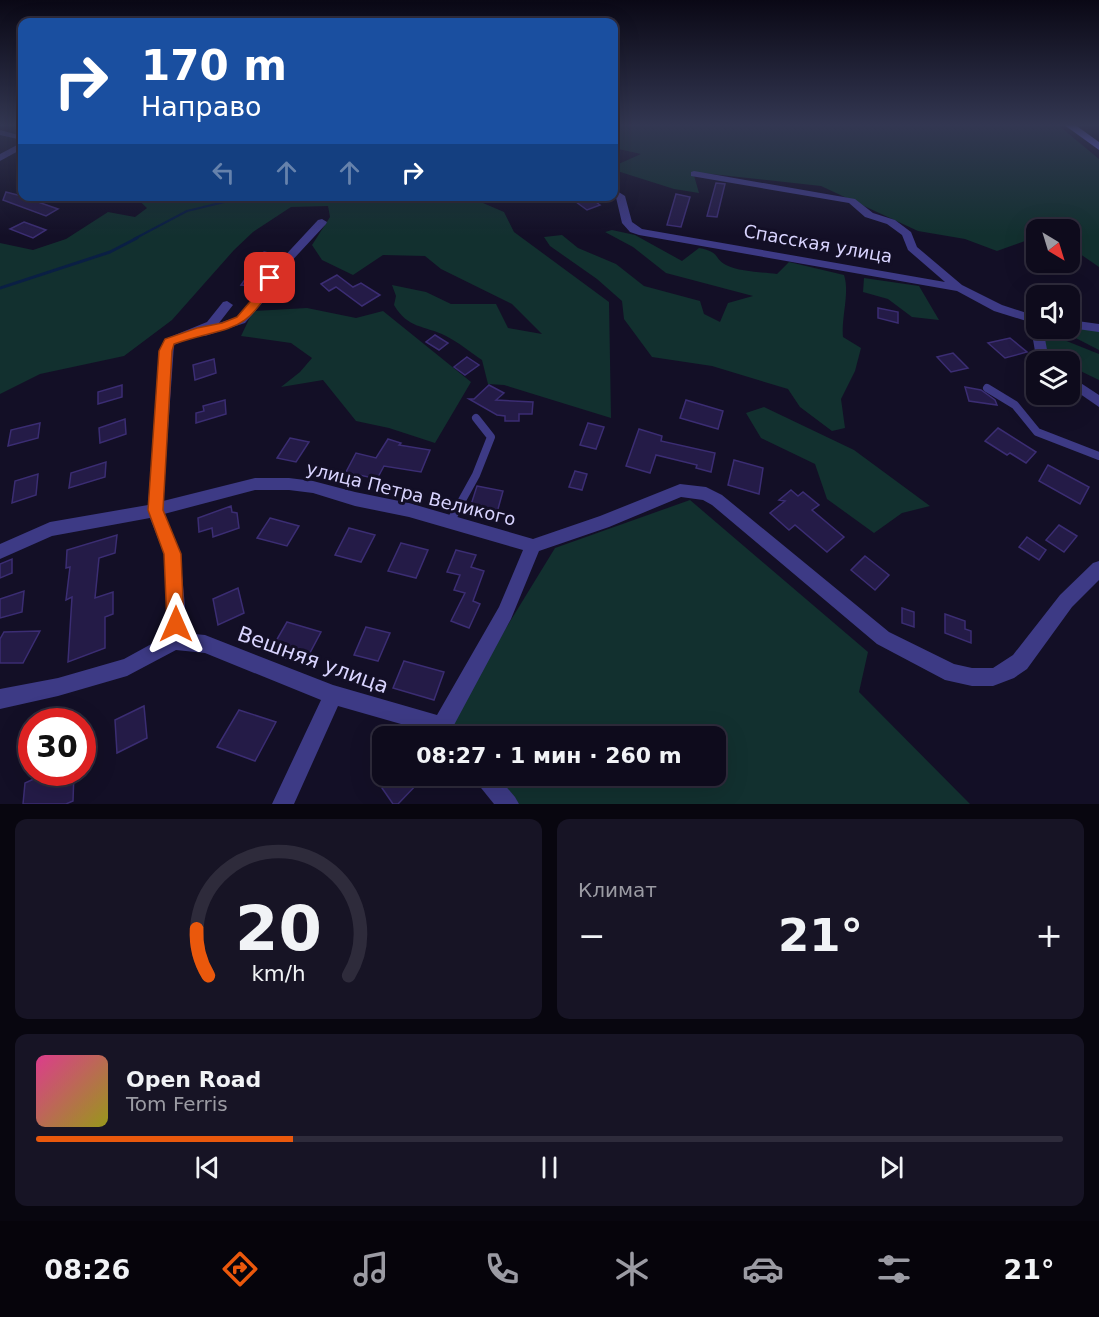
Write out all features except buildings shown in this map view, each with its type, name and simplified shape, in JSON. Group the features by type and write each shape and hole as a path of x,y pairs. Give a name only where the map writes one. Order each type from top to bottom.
{"street":[{"path":"694,174 852,201 869,215 891,222 907,234 912,248 960,288"},
{"name":"Спасская улица","path":"618,195 622,198 624,218 627,224 639,232 960,288 1026,320"},
{"path":"197,332 225,327 241,320 260,298 270,278 322,222"},
{"path":"0,699 58,687 127,667 175,641 176,606 172,554 155,510 166,351 169,342 211,326 227,305"},
{"path":"1080,325 1099,328"},
{"path":"1080,388 1099,402"},
{"name":"улица Петра Великого","path":"0,552 50,529 155,510 255,484 290,484 313,487 533,546"},
{"path":"448,726 505,613 533,546 603,522 680,490 694,491 717,500 883,638 952,673 972,677 993,677 1007,672 1020,662 1066,601 1099,569"},
{"name":"Вешняя улица","path":"175,641 205,644 333,695 430,726"},
{"path":"283,804 333,695"},
{"path":"493,786 508,804"}],"lane":[{"path":"987,388 1015,405 1037,432 1099,456"},
{"path":"450,522 476,475 491,437 476,418"}],"green space":[{"path":"624,162 1099,162 1099,267 1080,254 1080,219 1026,219 1026,241 997,251 965,239 918,231 821,186 693,172 699,193 674,189 618,171 618,164"},
{"path":"139,201 478,201 504,212 514,232 609,302 611,418 504,385 488,384 482,360 450,338 417,325 399,313 394,305 396,296 392,285 426,292 451,304 496,304 508,328 542,334 512,304 441,269 425,256 383,255 353,275 322,260 312,245 330,217 328,206 291,207 253,232 172,320 124,356 40,374 0,394 0,243 33,250 66,239 108,212 135,217 147,208"},
{"path":"612,230 635,235 682,261 699,248 714,253 726,265 744,270 777,274 789,262 844,275 846,289 843,337 861,348 855,371 841,399 845,428 832,431 800,407 788,389 712,366 652,357 624,319 622,301 597,279 550,246 544,237 562,235 578,248 616,264 644,286 700,301 704,314 720,322 728,303 753,296 666,273 633,247 605,232"},
{"path":"864,278 919,286 939,320 912,317 888,299 863,292"},
{"path":"307,308 356,318 383,311 471,382 435,443 389,428 356,421 323,380 281,387 300,372 312,358 291,343 241,336 253,311"},
{"path":"1080,328 1099,331 1099,350 1078,339 1080,339"},
{"path":"1062,339 1099,354 1099,380 1080,371 1080,351 1048,351 1044,348 1045,341"},
{"path":"764,407 854,450 930,506 902,513 874,533 827,499 815,464 761,438 746,413"},
{"path":"690,500 868,652 859,692 970,804 519,804 503,786 726,786 726,726 451,726 448,723 555,548"}],"waterway":[{"path":"134,239 187,211 228,201"},
{"path":"0,288 110,252 137,238"}],"route":[{"path":"176,624 172,554 155,510 166,351 169,342 197,332 225,327 241,320 260,298 270,278"}]}
